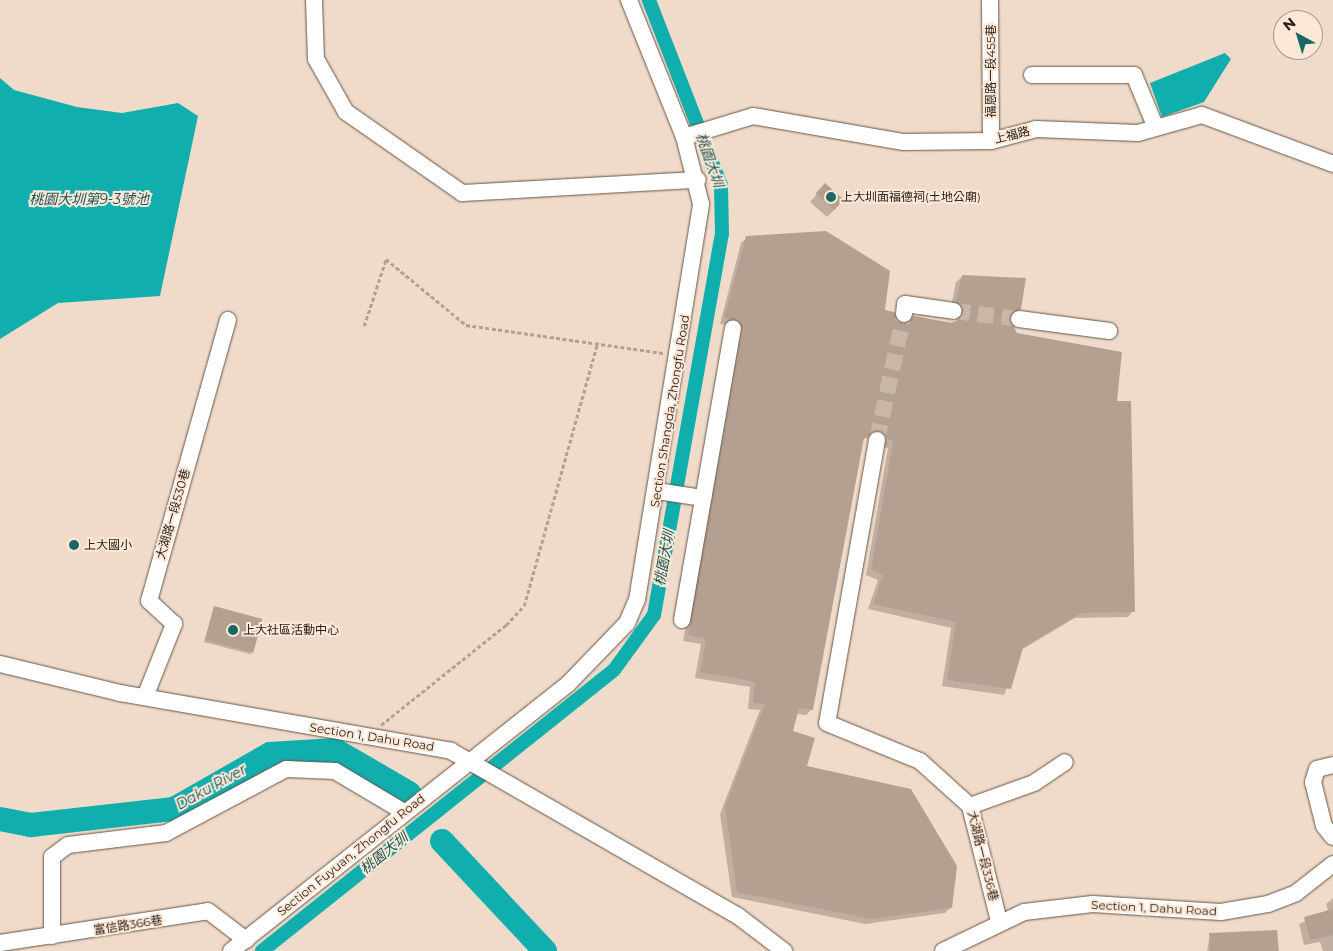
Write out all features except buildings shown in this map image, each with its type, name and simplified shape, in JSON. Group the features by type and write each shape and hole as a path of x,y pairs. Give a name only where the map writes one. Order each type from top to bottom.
{"street":[{"path":"314,0 316,59 346,112 462,194 698,180"},
{"name":"Section Shangda, Zhongfu Road","path":"470,760 568,684 627,623 643,576 660,491 700,232 698,180 689,136 630,0"},
{"name":"福恩路一段455巷","path":"990,0 991,141"},
{"path":"1032,74 1134,74 1156,128"},
{"name":"上福路","path":"689,136 753,116 904,142 991,141 1036,129 1138,133 1202,115 1333,164"},
{"path":"904,314 905,304 954,311"},
{"path":"1019,319 1109,331"},
{"name":"大湖路一段530巷","path":"145,697 174,624 149,601 228,320"},
{"path":"682,620 733,328"},
{"path":"877,440 827,723 920,761 970,806"},
{"path":"660,491 703,498"},
{"name":"Section 1, Dahu Road","path":"0,664 145,697 420,742 470,760 487,768 738,916 784,951"},
{"name":"Section Fuyuan, Zhongfu Road","path":"231,951 470,760"},
{"name":"大湖路一段336巷","path":"999,921 970,806 1034,783 1065,762"},
{"path":"1333,766 1317,769 1313,782 1324,826 1333,837"},
{"path":"52,936 52,857 68,845 166,832 286,769 335,771 404,812"},
{"name":"Section 1, Dahu Road","path":"943,951 999,921 1024,912 1093,904 1221,912 1268,904 1296,893 1333,864"},
{"name":"富信路366巷","path":"0,944 208,911 246,940"}],"path":[{"path":"364,326 386,260 466,324 680,355"},
{"path":"368,735 506,626 524,606 598,344"}],"water":[{"path":"1225,53 1231,59 1204,102 1162,117 1150,83"},
{"name":"桃園大圳第9-3號池","path":"0,78 14,90 77,107 122,113 178,103 198,116 160,296 58,303 0,339"}],"waterway":[{"name":"桃園大圳","path":"262,951 614,670 654,615 722,234 721,185 649,0"},
{"name":"Daku River","path":"0,819 31,825 174,809 270,754 335,750 409,793"},
{"name":"Daku River","path":"442,841 545,951"}],"tunnel":[{"path":"954,311 1019,319"},
{"path":"877,440 904,314"}],"place":[{"name":"上大圳面福德祠(土地公廟)","path":"831,197"},
{"name":"上大國小","path":"74,545"},
{"name":"上大社區活動中心","path":"233,630"}]}
